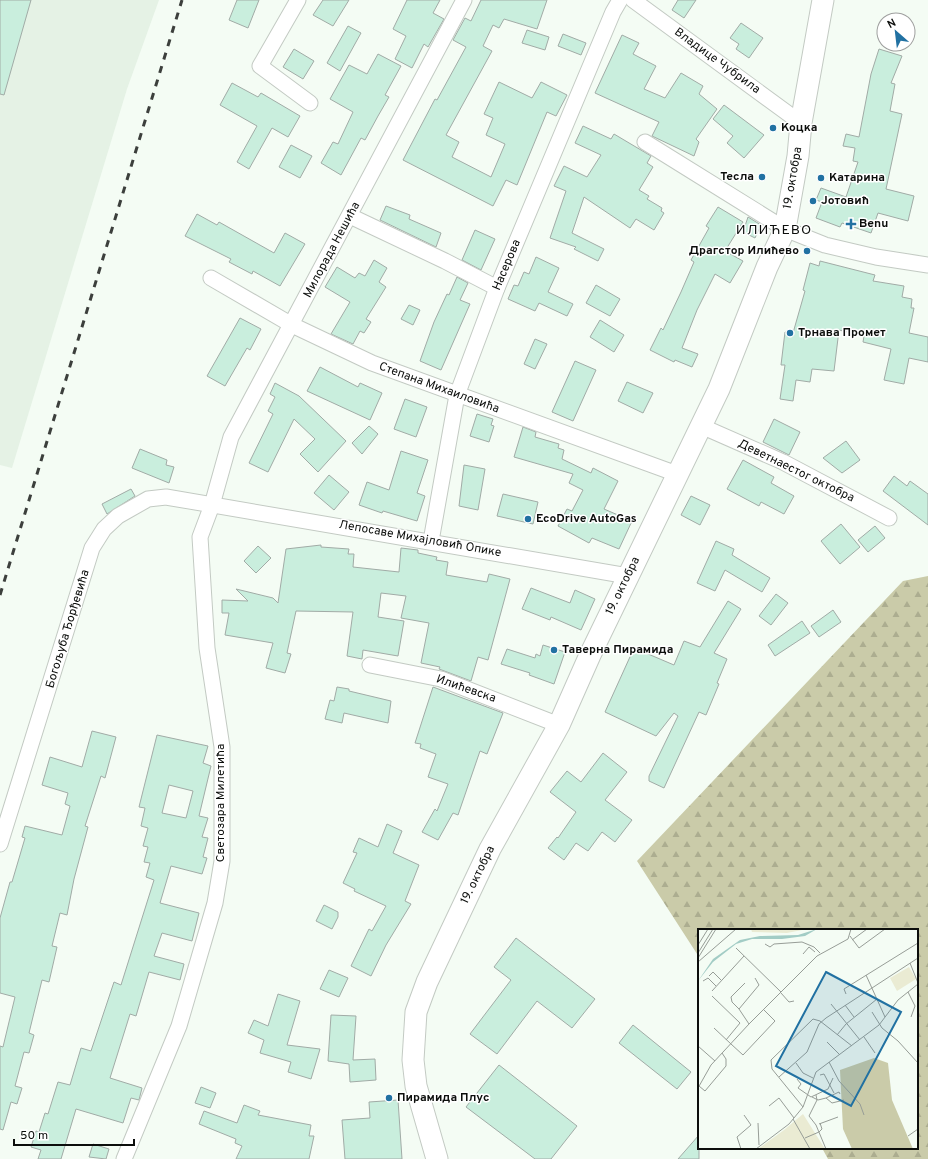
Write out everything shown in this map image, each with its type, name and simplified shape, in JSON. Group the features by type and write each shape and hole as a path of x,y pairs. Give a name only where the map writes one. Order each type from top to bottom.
{"street":[{"path":"298,0 260,66 310,103"},
{"name":"Милорада Нешића","path":"212,505 230,437 292,325 464,0"},
{"name":"Насерова","path":"431,541 457,395 497,288 613,12 620,0"},
{"name":"Владице Чубрила","path":"633,0 801,123"},
{"name":"19. октобра","path":"437,1159 416,1086 413,1060 416,1012 426,982 490,849 559,725 628,576 719,389 767,267 785,229 798,156 801,123 823,0"},
{"path":"645,142 785,229 825,246 876,257 928,265"},
{"path":"350,216 445,261 497,288"},
{"name":"Степана Михаиловића","path":"211,278 292,325 372,363 677,474"},
{"name":"Деветнаестог октобра","path":"701,426 782,462 889,518"},
{"name":"Богољуба Ђорђевића","path":"0,844 42,714 92,548 104,529 118,516 148,499 166,496 190,499 212,505"},
{"name":"Лепосаве Михајловић Опике","path":"212,505 431,541 628,576"},
{"name":"Светозара Милетића","path":"124,1159 179,1026 215,903 222,861 222,747 207,648 200,537 212,505"},
{"name":"Илићевска","path":"370,665 441,679 559,725"}],"shaded area":[{"path":"0,0 159,0 127,89 12,468 0,465"}],"green space":[{"path":"928,576 928,1159 828,1159 823,1149 918,1149 918,929 698,929 698,955 637,861 903,581"}],"building":[{"path":"0,0 31,0 4,95 0,94"},
{"path":"237,0 259,0 248,28 229,20"},
{"path":"323,0 349,0 333,26 313,15"},
{"path":"407,0 440,0 433,13 444,19 428,47 424,44 412,68 395,59 406,36 393,29"},
{"path":"481,0 547,0 537,29 504,19 499,28 493,25 483,46 492,51 446,135 459,142 452,157 491,177 505,144 486,135 493,118 484,114 499,82 532,98 541,82 567,95 556,116 547,112 517,185 506,180 493,206 403,160 435,99 437,100 466,47 453,40 465,18 471,21"},
{"path":"678,0 696,0 684,18 672,10"},
{"path":"741,23 763,38 749,58 736,49 739,44 730,38"},
{"path":"348,26 361,33 340,71 327,63"},
{"path":"527,30 549,37 545,50 522,43"},
{"path":"563,34 586,43 581,55 558,46"},
{"path":"622,35 639,43 633,54 656,66 644,89 665,98 681,73 703,86 699,94 717,109 696,139 699,142 694,156 652,136 659,122 595,93"},
{"path":"294,49 314,61 303,79 283,67"},
{"path":"878,52 889,52 902,56 891,83 895,84 890,111 902,114 886,189 914,196 908,221 878,213 871,233 842,223 840,227 816,218 822,202 816,200 821,188 846,197 858,162 853,161 855,148 843,146 846,134 859,137 871,74"},
{"path":"378,54 401,66 385,95 389,97 365,140 361,138 341,175 321,163 333,142 338,144 353,112 330,99 349,65 367,74"},
{"path":"232,83 258,97 261,93 300,116 288,137 272,128 249,169 237,162 257,126 220,105"},
{"path":"724,105 764,135 744,158 727,143 733,136 713,119"},
{"path":"583,126 611,139 614,134 651,156 647,163 653,167 639,190 649,196 647,199 662,208 661,211 664,213 654,230 636,219 630,228 584,197 572,233 604,249 598,261 574,249 576,247 550,238 566,191 554,186 564,166 587,177 601,155 575,143"},
{"path":"291,145 312,156 300,178 279,167"},
{"path":"386,206 410,215 409,219 441,233 436,247 380,220"},
{"path":"718,207 743,222 725,251 743,261 730,283 715,274 697,310 682,348 698,354 692,367 675,360 674,362 650,350 661,328 663,330 694,262 691,260 709,228 706,226"},
{"path":"197,214 217,225 219,222 274,253 285,233 305,244 280,286 253,271 252,274 229,262 231,259 185,236"},
{"path":"748,217 761,225 755,238 743,232"},
{"path":"475,230 495,239 481,270 462,260"},
{"path":"536,257 559,268 548,292 573,304 567,316 539,303 535,311 508,299 514,285 518,286 524,272 529,274"},
{"path":"374,260 387,268 379,282 386,287 366,319 371,322 364,333 360,331 353,344 331,334 350,302 325,287 337,267 355,278 359,273 365,276"},
{"path":"820,261 875,275 873,281 904,286 902,297 912,299 911,308 914,308 909,333 928,337 928,362 909,358 904,384 884,380 891,349 863,342 864,336 839,330 834,371 812,369 810,382 796,380 793,401 780,399 785,365 781,365 785,332 793,333 805,291 803,290 810,263 819,266"},
{"path":"457,277 468,283 460,300 470,304 441,370 420,361 434,322"},
{"path":"596,285 620,299 610,316 586,303"},
{"path":"409,305 420,310 413,325 401,319"},
{"path":"240,318 261,329 250,350 247,348 225,386 207,376"},
{"path":"600,320 624,335 614,352 590,337"},
{"path":"535,339 547,344 535,369 524,364"},
{"path":"575,361 596,370 573,421 552,412"},
{"path":"320,367 358,387 360,383 382,393 370,420 307,391"},
{"path":"627,382 653,393 643,413 618,401"},
{"path":"275,383 299,396 346,441 318,472 300,454 315,439 294,419 268,472 249,463 273,414 268,411 275,397 270,394"},
{"path":"405,399 427,407 416,437 394,429"},
{"path":"477,414 493,419 491,425 494,426 489,442 470,436"},
{"path":"774,419 800,432 789,455 763,442"},
{"path":"369,426 378,434 362,454 352,443"},
{"path":"523,427 536,432 535,437 559,444 558,448 564,450 562,459 591,473 593,468 618,481 604,509 632,521 619,549 592,538 589,543 558,526 567,509 572,511 583,490 569,483 573,474 514,457"},
{"path":"846,441 860,460 842,473 823,458"},
{"path":"140,449 167,460 166,465 174,467 169,483 132,468"},
{"path":"401,451 428,460 417,493 425,496 417,521 383,511 382,513 359,505 367,482 389,490"},
{"path":"743,460 774,477 771,483 794,496 784,514 761,502 759,506 727,489"},
{"path":"464,465 485,469 478,510 459,506"},
{"path":"329,475 349,492 334,510 314,493"},
{"path":"894,476 907,486 910,481 928,494 928,525 883,491"},
{"path":"131,489 135,496 107,514 102,504"},
{"path":"503,494 538,502 533,524 497,516"},
{"path":"691,496 710,505 700,525 681,515"},
{"path":"841,524 860,547 840,564 821,541"},
{"path":"875,526 885,538 868,552 858,540"},
{"path":"716,541 734,549 732,555 770,578 762,592 725,570 715,591 697,583"},
{"path":"321,545 321,547 349,549 348,554 354,554 353,567 399,572 401,548 418,550 418,553 437,557 436,560 448,562 446,575 487,582 489,574 510,579 488,660 478,657 471,681 439,669 440,667 421,663 429,623 401,618 406,596 381,593 378,617 404,621 398,656 363,650 362,659 347,656 353,612 296,611 287,653 291,654 285,673 266,668 273,643 225,635 229,613 222,613 222,600 248,601 236,589 273,598 278,603 286,549"},
{"path":"258,546 271,558 256,573 244,561"},
{"path":"531,588 570,603 575,590 595,599 581,630 551,617 550,620 522,609"},
{"path":"776,594 788,603 771,625 759,616"},
{"path":"728,601 741,609 714,653 727,659 717,683 719,684 706,715 699,712 664,788 649,781 649,776 678,716 674,713 656,736 605,712 634,648 674,665 684,641 700,647"},
{"path":"833,610 841,622 819,637 811,626"},
{"path":"802,621 810,633 775,656 768,645"},
{"path":"543,645 565,652 554,684 529,675 530,673 501,664 507,649 535,658 536,654 540,656"},
{"path":"337,687 391,701 388,723 344,713 342,723 325,719 330,700 334,701"},
{"path":"433,687 503,713 487,754 480,751 458,815 453,813 438,840 422,832 435,809 437,811 448,784 428,777 436,754 420,748 421,744 415,743"},
{"path":"92,731 116,737 105,778 101,776 85,826 88,827 74,879 67,915 60,913 52,946 57,947 49,982 42,980 29,1033 34,1035 29,1053 24,1052 15,1086 22,1088 17,1104 11,1102 3,1130 0,1129 0,1046 3,1047 15,997 0,993 0,918 25,838 22,837 25,826 62,835 70,806 65,804 68,793 42,785 50,757 82,767"},
{"path":"157,735 208,746 203,763 211,766 199,816 208,818 202,837 208,838 203,857 207,858 202,874 171,866 160,903 199,913 192,941 162,933 154,956 184,964 180,980 149,972 136,1016 130,1014 110,1078 142,1088 139,1100 131,1098 123,1123 76,1109 61,1159 38,1159 41,1150 31,1147 36,1131 39,1132 45,1113 48,1114 58,1082 70,1085 81,1048 91,1051 114,982 121,985 154,880 146,877 150,863 144,862 148,847 143,846 148,828 141,826 145,808 139,807","holes":["169,785 193,791 186,818 162,813"]},
{"path":"603,753 627,772 605,800 632,820 615,842 602,832 588,851 576,843 564,860 548,848 557,837 558,838 576,812 550,792 567,771 581,782"},
{"path":"387,824 402,831 393,853 419,865 405,901 411,904 386,945 371,976 351,966 369,929 372,931 386,906 354,891 355,889 343,883 357,853 353,852 359,838 378,847"},
{"path":"324,905 338,912 338,917 332,929 316,921"},
{"path":"516,938 595,999 572,1028 537,1001 497,1054 470,1034 511,980 494,967"},
{"path":"329,970 348,978 339,997 320,989"},
{"path":"278,994 300,1001 287,1045 320,1049 311,1079 288,1072 291,1062 260,1053 264,1040 248,1033 254,1020 268,1026"},
{"path":"331,1015 356,1016 353,1060 375,1059 376,1080 350,1082 349,1064 328,1061"},
{"path":"633,1025 691,1072 677,1089 619,1043"},
{"path":"499,1065 577,1126 551,1159 535,1159 466,1107"},
{"path":"201,1087 216,1093 210,1108 195,1103"},
{"path":"398,1100 402,1159 345,1159 342,1120 370,1118 369,1102"},
{"path":"244,1105 260,1111 258,1115 311,1125 309,1136 314,1136 309,1159 236,1159 242,1146 235,1143 236,1139 199,1124 204,1111 237,1123"},
{"path":"698,1136 699,1159 678,1159"},
{"path":"93,1144 109,1149 106,1159 89,1157"}],"railway":[{"path":"0,595 182,0"}],"place":[{"name":"Коцка","path":"773,128"},
{"name":"Тесла","path":"762,177"},
{"name":"Катарина","path":"821,178"},
{"name":"Јотовић","path":"813,201"},
{"name":"Benu","path":"851,224"},
{"name":"Драгстор Илићево","path":"807,251"},
{"name":"Трнава Промет","path":"790,333"},
{"name":"EcoDrive AutoGas","path":"528,519"},
{"name":"Таверна Пирамида","path":"554,650"},
{"name":"Пирамида Плус","path":"389,1098"}],"district":[{"name":"ИЛИЋЕВО","path":"774,230"}]}
